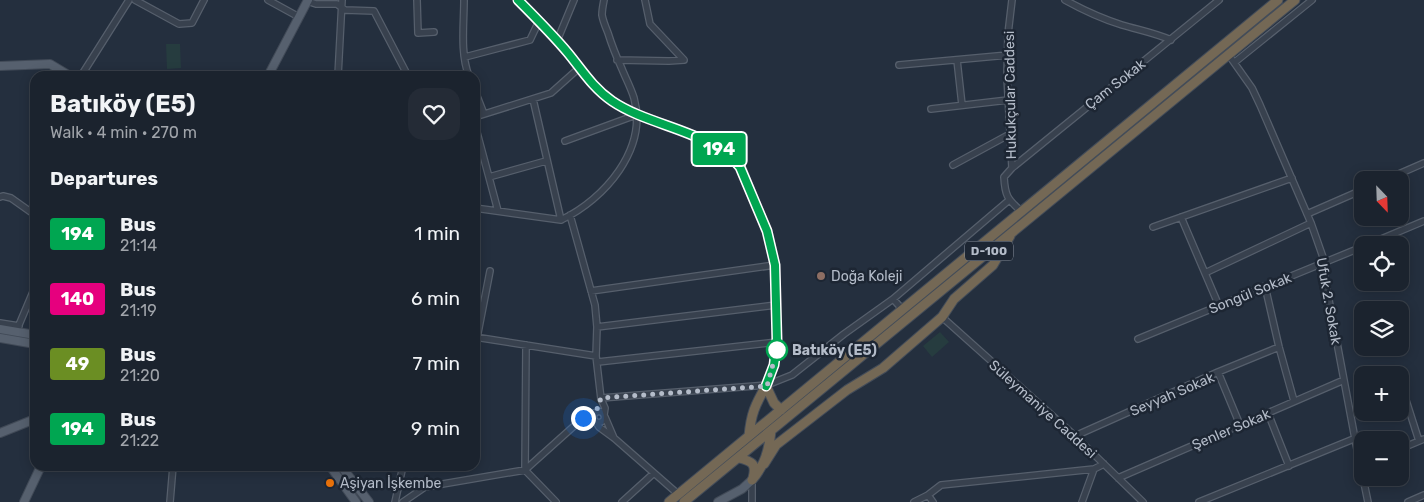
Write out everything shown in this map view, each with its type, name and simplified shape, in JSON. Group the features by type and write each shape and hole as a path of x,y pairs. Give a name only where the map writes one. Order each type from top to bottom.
{"highway":[{"name":"D-100","path":"681,498 749,436 1278,0"},
{"name":"D-100","path":"669,502 681,498 739,458 1295,0"},
{"path":"752,480 776,445 847,390 883,368 942,317 954,299 993,265 1014,230"},
{"path":"767,386 774,403 781,410"},
{"path":"749,436 750,419 755,406 767,386"},
{"path":"764,464 770,444 771,431"},
{"path":"739,458 750,461 754,466 755,470 752,480"},
{"path":"664,502 681,498"}],"main road":[{"path":"518,0 557,40 598,90 611,100 636,115 706,142 735,160 740,167 767,231 775,265 777,342 774,365 767,386"},
{"path":"271,71 307,1"},
{"path":"0,66 50,64 62,71"},
{"path":"0,330 17,329 30,333"},
{"path":"0,338 30,343"},
{"path":"0,433 30,420"},
{"path":"24,502 39,471"},
{"path":"334,471 356,502"},
{"path":"345,471 369,502"},
{"path":"718,502 742,489 752,480"}],"street":[{"path":"84,71 129,0"},
{"path":"135,0 179,24 192,24 204,0"},
{"path":"268,0 299,17"},
{"path":"338,71 342,0"},
{"path":"417,0 418,33 434,32"},
{"path":"464,0 465,57 468,71"},
{"path":"557,40 574,0"},
{"path":"480,209 561,220 603,190 622,167 634,141 636,115 634,98 617,60 602,16 604,0"},
{"path":"617,60 684,60 650,24 645,0"},
{"name":"Hukukçular Caddesi","path":"1008,201 1004,177 1012,168 1008,100 1008,34 1012,0"},
{"path":"1065,0 1077,7 1122,25 1171,40"},
{"name":"Çam Sokak","path":"1012,168 1219,0"},
{"path":"1235,62 1312,0"},
{"path":"307,1 316,4 337,4 345,10 374,11 405,71"},
{"path":"465,57 530,40 538,21"},
{"name":"Ufuk 2. Sokak","path":"1228,54 1252,88 1311,223 1325,263 1324,279 1355,431"},
{"path":"898,65 1008,55"},
{"path":"958,60 962,105"},
{"path":"480,115 551,93 580,68"},
{"path":"533,99 561,220"},
{"path":"930,109 1008,100"},
{"path":"480,104 484,114"},
{"path":"565,140 636,115"},
{"path":"953,165 1010,134"},
{"path":"480,144 498,211"},
{"path":"489,177 546,160"},
{"path":"1406,171 1424,163"},
{"path":"1153,227 1292,178"},
{"path":"1307,214 1354,193"},
{"path":"0,197 11,198 30,211"},
{"path":"601,399 767,386 792,375 893,299 1008,201 1021,211"},
{"path":"570,215 595,305 597,359 601,399 605,408 602,422 595,421 576,424"},
{"path":"1181,217 1219,306"},
{"path":"1388,236 1424,221"},
{"path":"1205,273 1311,223"},
{"name":"Songül Sokak","path":"1138,339 1354,250"},
{"path":"591,291 775,265"},
{"path":"480,319 490,271"},
{"path":"1265,286 1294,401"},
{"path":"0,323 17,329 30,299"},
{"path":"893,299 903,310"},
{"path":"597,327 776,305"},
{"name":"Süleymaniye Caddesi","path":"942,317 1075,436 1143,502"},
{"path":"480,339 526,345 597,359 777,342"},
{"path":"526,345 525,470 556,502"},
{"path":"1218,372 1279,347"},
{"name":"Seyyah Sokak","path":"1075,436 1218,372 1240,424"},
{"name":"Şenler Sokak","path":"1118,478 1344,380"},
{"path":"601,399 593,417 599,427 614,438 681,498"},
{"path":"1409,408 1421,440 1409,445"},
{"path":"404,502 425,487 525,470 576,424 589,414 595,412 600,411 604,416 614,438"},
{"path":"1268,413 1289,466"},
{"path":"1199,502 1354,439"},
{"path":"914,502 928,495 941,485 1094,469 1104,464"},
{"path":"1082,502 1094,469"},
{"path":"170,502 173,471"},
{"path":"395,502 403,471"},
{"path":"622,502 654,474"},
{"path":"752,480 752,502"},
{"name":"Ufuk 2. Sokak","path":"1365,486 1368,502"},
{"path":"928,495 933,502"},
{"path":"1408,502 1424,495"}],"green space":[{"path":"166,44 180,44 181,68 167,69"},
{"path":"940,332 949,342 932,357 923,346"}],"bus line":[{"name":"194","path":"518,0 557,40 598,90 611,100 636,115 706,142 723,151 735,160 740,167 767,231 775,265 777,351 766,386"}],"place":[{"name":"Doğa Koleji","path":"821,276"},
{"name":"Batıköy (E5)","path":"777,350"},
{"name":"Aşiyan İşkembe","path":"330,483"}],"route":[{"path":"583,418 596,412 601,398 767,386 777,350"}]}
